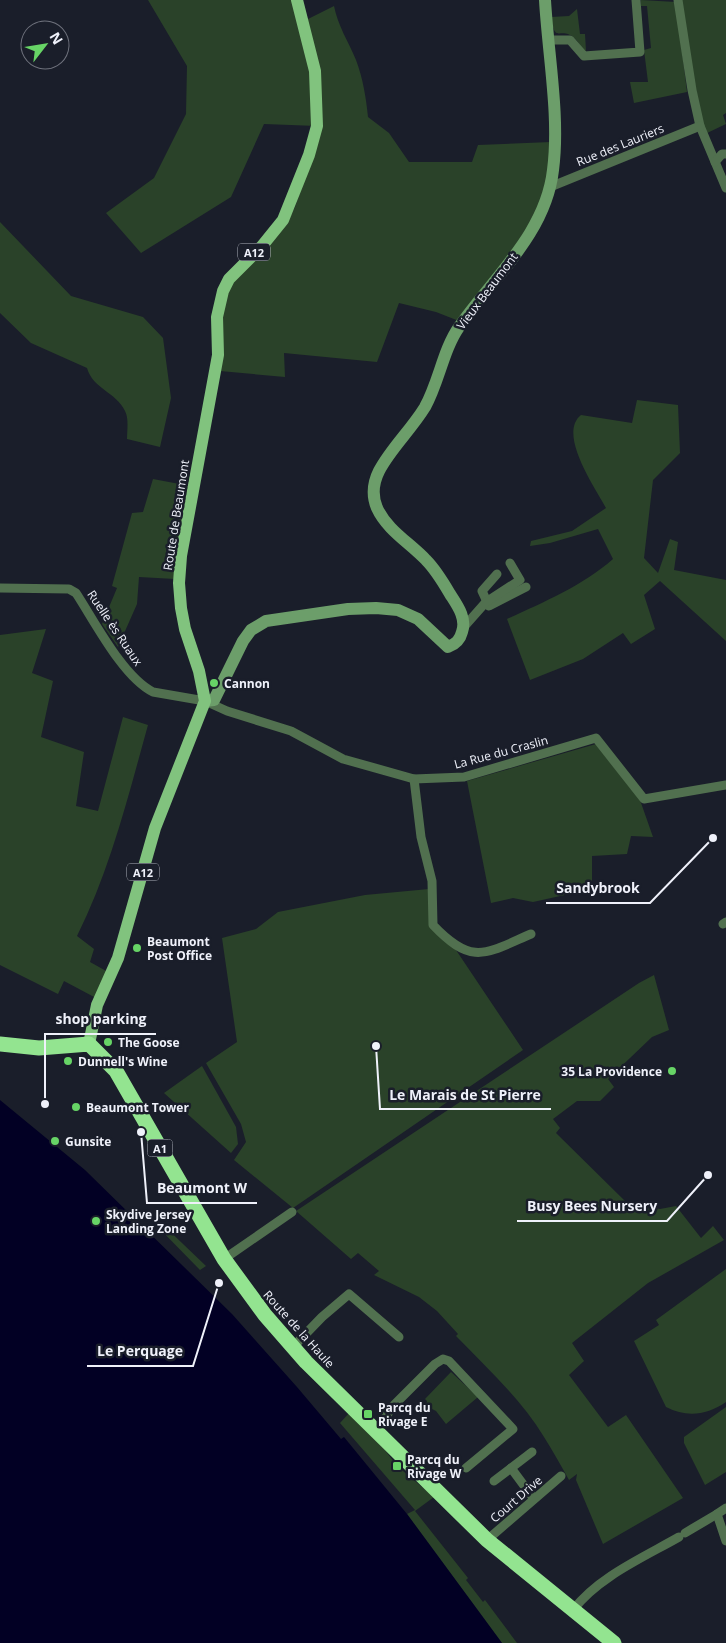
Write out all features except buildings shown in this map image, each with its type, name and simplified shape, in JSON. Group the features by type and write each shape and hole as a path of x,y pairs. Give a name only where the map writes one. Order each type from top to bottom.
{"highway":[{"path":"0,1044 39,1048 88,1044"},
{"name":"Route de la Haule","path":"88,1044 116,1071 224,1259 256,1304 293,1347 487,1540 614,1643"}],"main road":[{"name":"Route de Beaumont","path":"205,701 199,671 185,629 181,608 179,583 182,556 218,355 217,317 223,290 229,279 262,246 283,220 309,154 317,126 316,71 297,0"},
{"name":"A12","path":"88,1044 97,1005 118,958 155,828 205,701"}],"street":[{"name":"Vieux Beaumont","path":"463,628 463,617 440,577 428,562 383,518 376,506 374,485 388,456 408,432 425,405 459,327 517,251 540,212 550,187 554,170 554,137 545,0"},
{"path":"548,40 570,40 584,56 640,52 636,0"},
{"path":"678,0 692,90 700,126 721,160 726,188"},
{"name":"Rue des Lauriers","path":"550,187 700,126"},
{"path":"205,701 214,700 243,641 251,630 266,621 348,609 376,608 398,610 418,619 448,647 458,642 463,628 486,602 520,580 510,563"},
{"path":"497,574 482,591 489,606 526,587"},
{"name":"Ruelle ès Ruaux","path":"0,588 69,590 76,593 135,680 153,692 205,701"},
{"name":"La Rue du Craslin","path":"205,701 228,711 291,731 343,759 414,779 464,777 596,738 644,799 726,785"},
{"path":"414,779 421,837 432,881 433,925 448,940 466,950 485,954 531,934"},
{"path":"224,1259 292,1212"},
{"path":"293,1347 322,1317 349,1294 399,1337"},
{"path":"377,1431 392,1407 437,1362 443,1359 449,1361 513,1429 466,1468"},
{"path":"494,1481 532,1452"},
{"path":"511,1468 534,1499"},
{"name":"Court Drive","path":"487,1540 561,1476"},
{"path":"573,1610 579,1602 606,1580 726,1508"},
{"path":"717,1514 726,1541"}],"green space":[{"path":"148,0 297,0 315,71 317,126 264,124 231,197 141,253 106,213 154,178 186,114 187,66"},
{"path":"641,0 676,2 687,92 634,103 630,82 648,82 644,50 651,48 647,6 641,6"},
{"path":"678,0 726,0 726,113 723,115 726,124 705,134"},
{"path":"334,6 358,67 364,88 368,117 389,133 409,162 472,162 478,145 551,142 548,186 525,233 459,321 436,312 399,303 377,362 284,353 285,377 220,371 222,307 235,277 288,221 295,207 319,137 306,20"},
{"path":"577,9 580,34 585,34 586,51 577,40 568,34 556,33 551,17 569,16"},
{"path":"0,222 71,296 143,317 163,338 171,398 160,447 127,439 125,411 116,399 94,381 87,368 31,343 0,313"},
{"path":"637,400 678,405 680,453 653,480 644,558 658,573 670,539 678,542 674,570 726,580 726,641 660,581 644,595 655,629 631,644 623,633 583,659 530,680 507,619 549,600 576,585 613,559 598,529 550,543 530,546 531,541 572,531 606,508 581,462 573,435 575,424 581,415 632,423"},
{"path":"153,479 190,486 175,579 139,577 137,604 118,647 102,624 117,588 112,586 132,513 143,512"},
{"path":"46,629 32,673 53,681 41,737 84,752 76,806 98,811 123,717 148,725 109,859 77,936 94,949 90,962 108,972 96,998 64,981 58,994 0,965 0,635"},
{"path":"596,744 640,800 653,837 631,836 627,854 592,856 592,889 533,902 513,898 491,903 467,781"},
{"path":"429,889 430,927 456,950 523,1050 293,1208 234,1160 246,1142 241,1124 206,1063 237,1042 222,938 256,929 278,912 365,895"},
{"path":"654,975 669,1030 652,1037 608,1079 614,1087 600,1101 577,1101 553,1119 560,1128 556,1133 625,1201 660,1209 676,1206 701,1238 713,1226 724,1240 648,1283 572,1343 584,1361 569,1375 608,1427 626,1415 683,1498 603,1544 576,1480 577,1474 569,1480 547,1442 525,1410 503,1384 456,1336 458,1334 437,1311 419,1297 374,1275 379,1271 358,1253 351,1259 296,1211 639,983"},
{"path":"202,1066 236,1127 238,1144 231,1153 164,1093"},
{"path":"159,1221 206,1266 200,1270 155,1224"},
{"path":"726,1269 726,1402 712,1410 697,1414 682,1413 666,1407 634,1341 659,1325 656,1320"},
{"path":"451,1372 478,1397 446,1424 436,1411 426,1406 427,1401 425,1399"},
{"path":"726,1407 726,1472 705,1485 684,1443 684,1437"},
{"path":"350,1412 397,1466 434,1497 415,1511 468,1578 466,1580 483,1602 485,1600 517,1643 502,1643 407,1514 415,1510 340,1423"}],"water":[{"path":"0,1100 85,1170 232,1314 341,1439 344,1437 407,1514 502,1643 0,1643"}],"place":[{"name":"Cannon","path":"214,683"},
{"name":"Sandybrook","path":"713,838"},
{"name":"Beaumont Post Office","path":"137,948"},
{"name":"The Goose","path":"108,1042"},
{"name":"Le Marais de St Pierre","path":"376,1046"},
{"name":"Dunnell's Wine","path":"68,1061"},
{"name":"35 La Providence","path":"672,1071"},
{"name":"shop parking","path":"45,1104"},
{"name":"Beaumont Tower","path":"76,1107"},
{"name":"Beaumont W","path":"141,1132"},
{"name":"Gunsite","path":"55,1141"},
{"name":"Busy Bees Nursery","path":"708,1175"},
{"name":"Skydive Jersey Landing Zone","path":"96,1221"},
{"name":"Le Perquage","path":"219,1283"},
{"name":"Parcq du Rivage E","path":"368,1414"},
{"name":"Parcq du Rivage W","path":"397,1466"}]}
